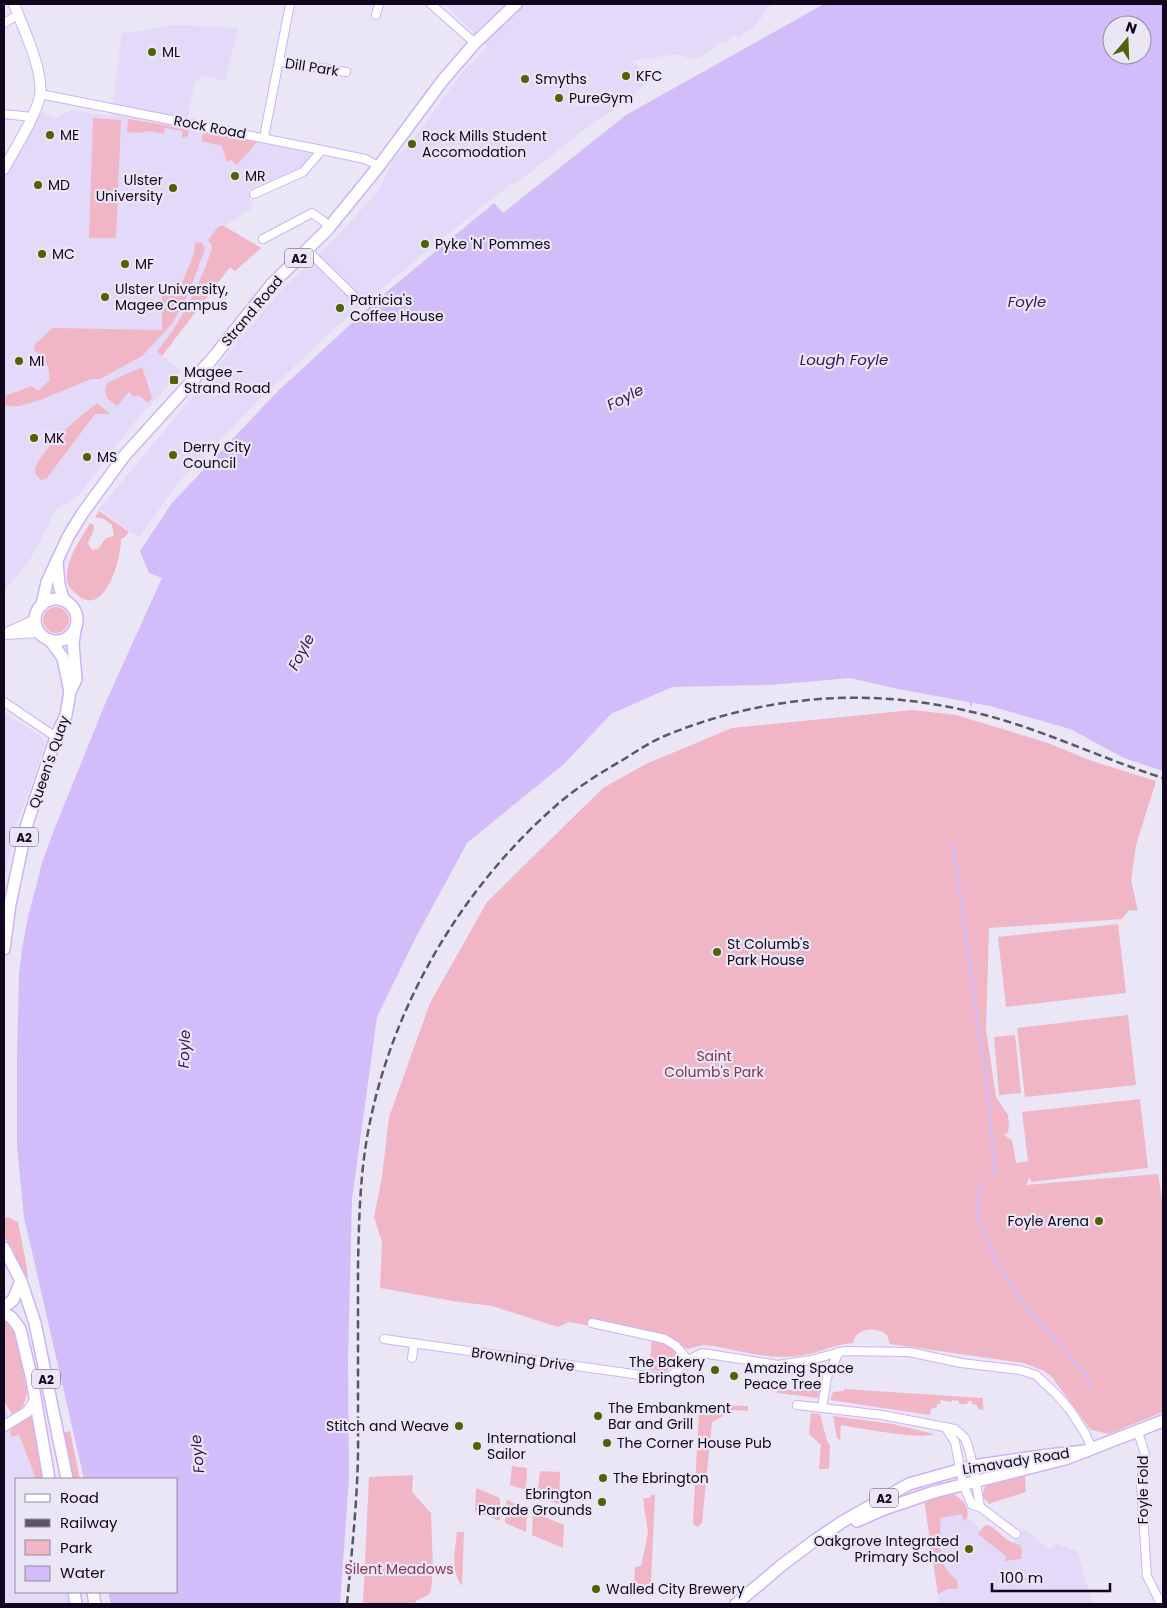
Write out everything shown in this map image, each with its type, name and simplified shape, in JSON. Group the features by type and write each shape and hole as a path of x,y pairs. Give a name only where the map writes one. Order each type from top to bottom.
{"highway":[{"name":"Strand Road","path":"42,605 47,582 57,557 82,514 124,455 212,359 272,284 330,226 379,166 443,80 475,43 516,4"},
{"name":"A2","path":"57,557 59,585 64,601 70,604 76,614 75,630"},
{"path":"42,605 53,600 64,601"},
{"name":"A2","path":"35,620 36,614 42,605"},
{"path":"35,620 39,632"},
{"path":"50,640 64,640 75,630"},
{"name":"Queen's Quay","path":"4,949 10,904 27,824 56,737 66,716 70,692 76,679 73,644 75,630"},
{"name":"A2","path":"39,632 50,640"},
{"name":"Queen's Quay","path":"50,640 63,658 70,692"},
{"name":"A2","path":"4,1248 21,1281 35,1323 67,1478"},
{"path":"4,1307 13,1300 21,1281"},
{"name":"A2","path":"4,1313 12,1318 20,1329 32,1380 49,1478"},
{"name":"Limavady Road","path":"975,1474 1047,1464 1138,1432 1163,1421"},
{"name":"Limavady Road","path":"736,1604 814,1541 842,1522 908,1484 962,1477 1048,1455 1089,1450"},
{"name":"Limavady Road","path":"814,1541 884,1509 915,1498 962,1477"}],"main road":[{"path":"4,169 32,117 40,94 39,78 32,50 14,4"},
{"path":"4,634 35,620"},
{"path":"4,634 39,632"},
{"path":"22,1417 29,1400 32,1380"},
{"path":"4,1426 22,1417 35,1401"}],"street":[{"path":"264,138 290,4"},
{"path":"376,15 379,4"},
{"path":"431,4 475,43"},
{"path":"4,23 18,15"},
{"name":"Dill Park","path":"279,61 346,72"},
{"name":"Rock Road","path":"40,94 365,159 379,166"},
{"path":"4,114 32,117"},
{"path":"254,194 303,172 322,150"},
{"path":"263,239 312,213 330,226"},
{"path":"307,250 354,296"},
{"path":"4,702 56,737"},
{"path":"592,1323 665,1339 676,1346 688,1360 702,1352 778,1365 811,1360 839,1352 871,1350 909,1352 961,1363 1020,1370 1036,1375 1070,1410 1085,1433 1089,1450"},
{"name":"Browning Drive","path":"384,1339 662,1378 671,1376 688,1360"},
{"path":"412,1358 414,1343"},
{"path":"822,1407 827,1377 839,1352"},
{"path":"798,1405 882,1415 955,1429 965,1438 975,1474 980,1507"},
{"path":"946,1428 955,1442 962,1477 972,1505 980,1507 1016,1534"},
{"name":"Foyle Fold","path":"1138,1432 1145,1454 1141,1483 1147,1576 1162,1604"}],"shaded area":[{"path":"445,4 773,4 765,10 752,29 741,37 733,36 728,42 718,44 703,56 692,59 675,54 632,60 647,76 647,83 634,94 636,95 590,125 518,182 511,184 423,254 334,329 258,401 177,484 139,538 99,509 281,290 334,240 378,191 395,158 410,144 463,71 488,47"},
{"name":"Ulster University, Magee Campus","path":"177,25 238,28 225,81 200,75 199,81 195,80 186,128 315,154 305,166 247,190 253,208 224,226 261,248 235,271 230,267 162,355 181,371 133,424 78,496 56,509 31,558 4,592 4,176 39,115 44,114 55,118 71,110 111,116 122,33"},
{"path":"4,713 41,736 45,745 14,833 4,878"},
{"path":"4,1407 18,1434 36,1478 15,1478 15,1593 66,1593 69,1604 4,1604"},
{"name":"Oakgrove Integrated Primary School","path":"954,1494 964,1502 967,1518 1008,1550 1024,1528 1048,1549 1056,1544 1077,1551 1093,1604 939,1604 928,1535"}],"green space":[{"path":"93,118 121,120 116,238 89,238"},
{"path":"128,119 189,129 188,136 182,138 182,131 165,128 164,134 149,131 139,133 127,132"},
{"path":"207,132 257,142 237,165 231,160 227,162 222,146 202,141 202,134"},
{"path":"219,226 224,226 261,248 235,271 230,267 162,356 157,351 174,329 195,292 211,252 212,246 208,240"},
{"path":"195,243 202,243 205,249 188,295 172,324 142,356 100,379 91,379 43,399 20,406 4,406 5,396 32,386 38,391 50,380 48,366 34,349 35,344 53,328 162,330 162,293 176,293 179,290 194,254"},
{"path":"142,367 152,398 148,403 138,395 134,397 129,392 117,406 107,398 105,389 107,383"},
{"path":"97,403 110,414 95,414 47,478 41,480 36,475 35,468 40,458 54,441"},
{"path":"99,511 129,532 121,539 118,560 109,585 94,600 85,599 69,587 67,572 74,550 90,523 94,525 88,543 92,550 98,549 106,538 114,536 112,525 104,519 95,517"},
{"path":"56,607 65,611 69,620 65,629 56,633 47,629 43,620 47,611"},
{"name":"Saint Columb's Park","path":"913,710 956,715 1048,743 1089,760 1156,781 1136,845 1131,880 1138,911 1129,910 1122,919 989,928 986,1030 996,1097 1008,1115 1008,1132 1004,1135 1012,1140 1016,1163 1028,1161 1022,1112 1140,1099 1148,1168 1031,1182 1030,1177 1026,1185 1158,1174 1163,1205 1163,1412 1109,1434 1091,1430 1051,1376 1044,1371 1024,1363 890,1344 887,1335 878,1330 867,1330 858,1334 853,1343 810,1354 781,1357 704,1345 687,1349 661,1333 648,1332 593,1319 591,1326 569,1322 558,1327 492,1306 380,1288 382,1242 374,1217 382,1177 389,1117 430,1003 487,902 603,788 646,764 732,728"},
{"path":"1118,924 1126,993 1006,1007 998,937"},
{"path":"1128,1015 1136,1085 1025,1097 1017,1028"},
{"path":"1015,1035 1021,1093 999,1095 994,1037"},
{"path":"8,1217 18,1222 27,1268 28,1286 12,1247 4,1237 4,1218"},
{"path":"4,1319 9,1322 16,1332 27,1394 22,1409 13,1416 4,1401"},
{"path":"652,1338 670,1347 676,1356 676,1361 665,1372 649,1370"},
{"path":"794,1388 804,1390 805,1388 820,1389 818,1398 777,1393 778,1390 793,1390"},
{"path":"844,1389 983,1398 983,1410 978,1409 977,1405 972,1404 972,1401 968,1401 967,1404 959,1404 959,1401 941,1400 937,1407 931,1409 930,1415 830,1400 833,1392 844,1391"},
{"path":"702,1404 748,1406 748,1411 734,1410 712,1422 702,1523 698,1527 693,1522 699,1410"},
{"path":"33,1409 44,1478 36,1478 19,1435 12,1437 10,1432 13,1426 22,1421"},
{"path":"811,1413 820,1414 830,1446 829,1469 819,1469 821,1445 809,1434"},
{"path":"833,1416 893,1424 934,1434 904,1435 841,1425 841,1441 837,1438"},
{"path":"70,1431 80,1478 72,1478 62,1433"},
{"path":"512,1466 527,1468 526,1490 510,1485"},
{"path":"540,1471 560,1472 559,1504 537,1497"},
{"name":"Silent Meadows","path":"413,1475 412,1492 431,1513 433,1571 431,1590 428,1595 416,1601 415,1604 363,1604 369,1477"},
{"path":"1025,1475 1026,1492 988,1504 984,1498 983,1492 987,1485"},
{"path":"476,1488 500,1498 500,1521 475,1511"},
{"path":"952,1493 964,1503 968,1514 967,1518 963,1521 962,1514 940,1518 941,1552 945,1567 957,1580 958,1589 947,1589 938,1594 924,1500"},
{"path":"651,1495 655,1495 651,1582 649,1585 634,1583 635,1567 641,1566 648,1533 643,1498 650,1498"},
{"path":"507,1500 527,1509 526,1532 505,1523"},
{"path":"533,1512 564,1525 563,1548 532,1535"},
{"path":"988,1525 1010,1542 1020,1545 1022,1551 1021,1559 1004,1561 1007,1557 978,1534 984,1526"},
{"path":"457,1532 464,1532 462,1586 458,1580 455,1566"}],"water":[{"name":"Lough Foyle","path":"824,4 1163,4 1163,771 1124,758 1070,729 990,706 850,678 770,685 672,687 611,714 564,764 467,843 415,939 377,1017 352,1199 348,1361 349,1479 340,1604 111,1604 108,1593 178,1593 178,1478 84,1478 24,1217 17,1146 19,974 28,917 42,863 105,704 162,578 149,573 140,551 172,503 277,392 378,299 384,297 384,294 494,203 503,213 626,115"}],"waterway":[{"path":"953,844 988,1098 995,1172 991,1178"},
{"path":"982,1185 977,1215 995,1259 1028,1310 1085,1373 1091,1385"}],"railway":[{"path":"347,1604 355,1518 358,1453 358,1265 360,1211 364,1158 370,1122 381,1077 397,1032 416,989 438,948 464,908 493,870 525,835 559,803 581,786 660,738 721,716 784,703 815,699 879,698 939,705 985,715 1030,729 1163,778"}],"place":[{"name":"ML","path":"152,52"},
{"name":"KFC","path":"626,76"},
{"name":"Smyths","path":"525,79"},
{"name":"PureGym","path":"559,98"},
{"name":"ME","path":"50,135"},
{"name":"Rock Mills Student Accomodation","path":"412,144"},
{"name":"MR","path":"235,176"},
{"name":"MD","path":"38,185"},
{"name":"Ulster University","path":"173,188"},
{"name":"Pyke 'N' Pommes","path":"425,244"},
{"name":"MC","path":"42,254"},
{"name":"MF","path":"125,264"},
{"name":"Ulster University, Magee Campus","path":"105,297"},
{"name":"Patricia's Coffee House","path":"340,308"},
{"name":"MI","path":"19,361"},
{"name":"Magee - Strand Road","path":"174,380"},
{"name":"MK","path":"34,438"},
{"name":"Derry City Council","path":"173,455"},
{"name":"MS","path":"87,457"},
{"name":"St Columb's Park House","path":"717,952"},
{"name":"Foyle Arena","path":"1099,1221"},
{"name":"The Bakery Ebrington","path":"715,1370"},
{"name":"Amazing Space Peace Tree","path":"734,1376"},
{"name":"The Embankment Bar and Grill","path":"598,1416"},
{"name":"Stitch and Weave","path":"459,1426"},
{"name":"The Corner House Pub","path":"607,1443"},
{"name":"International Sailor","path":"477,1446"},
{"name":"The Ebrington","path":"603,1478"},
{"name":"Ebrington Parade Grounds","path":"602,1502"},
{"name":"Oakgrove Integrated Primary School","path":"969,1549"},
{"name":"Walled City Brewery","path":"596,1589"}],"water label":[{"name":"Foyle","path":"1027,301"},
{"name":"Foyle","path":"625,397"},
{"name":"Foyle","path":"301,652"},
{"name":"Foyle","path":"184,1049"},
{"name":"Foyle","path":"197,1454"}]}
